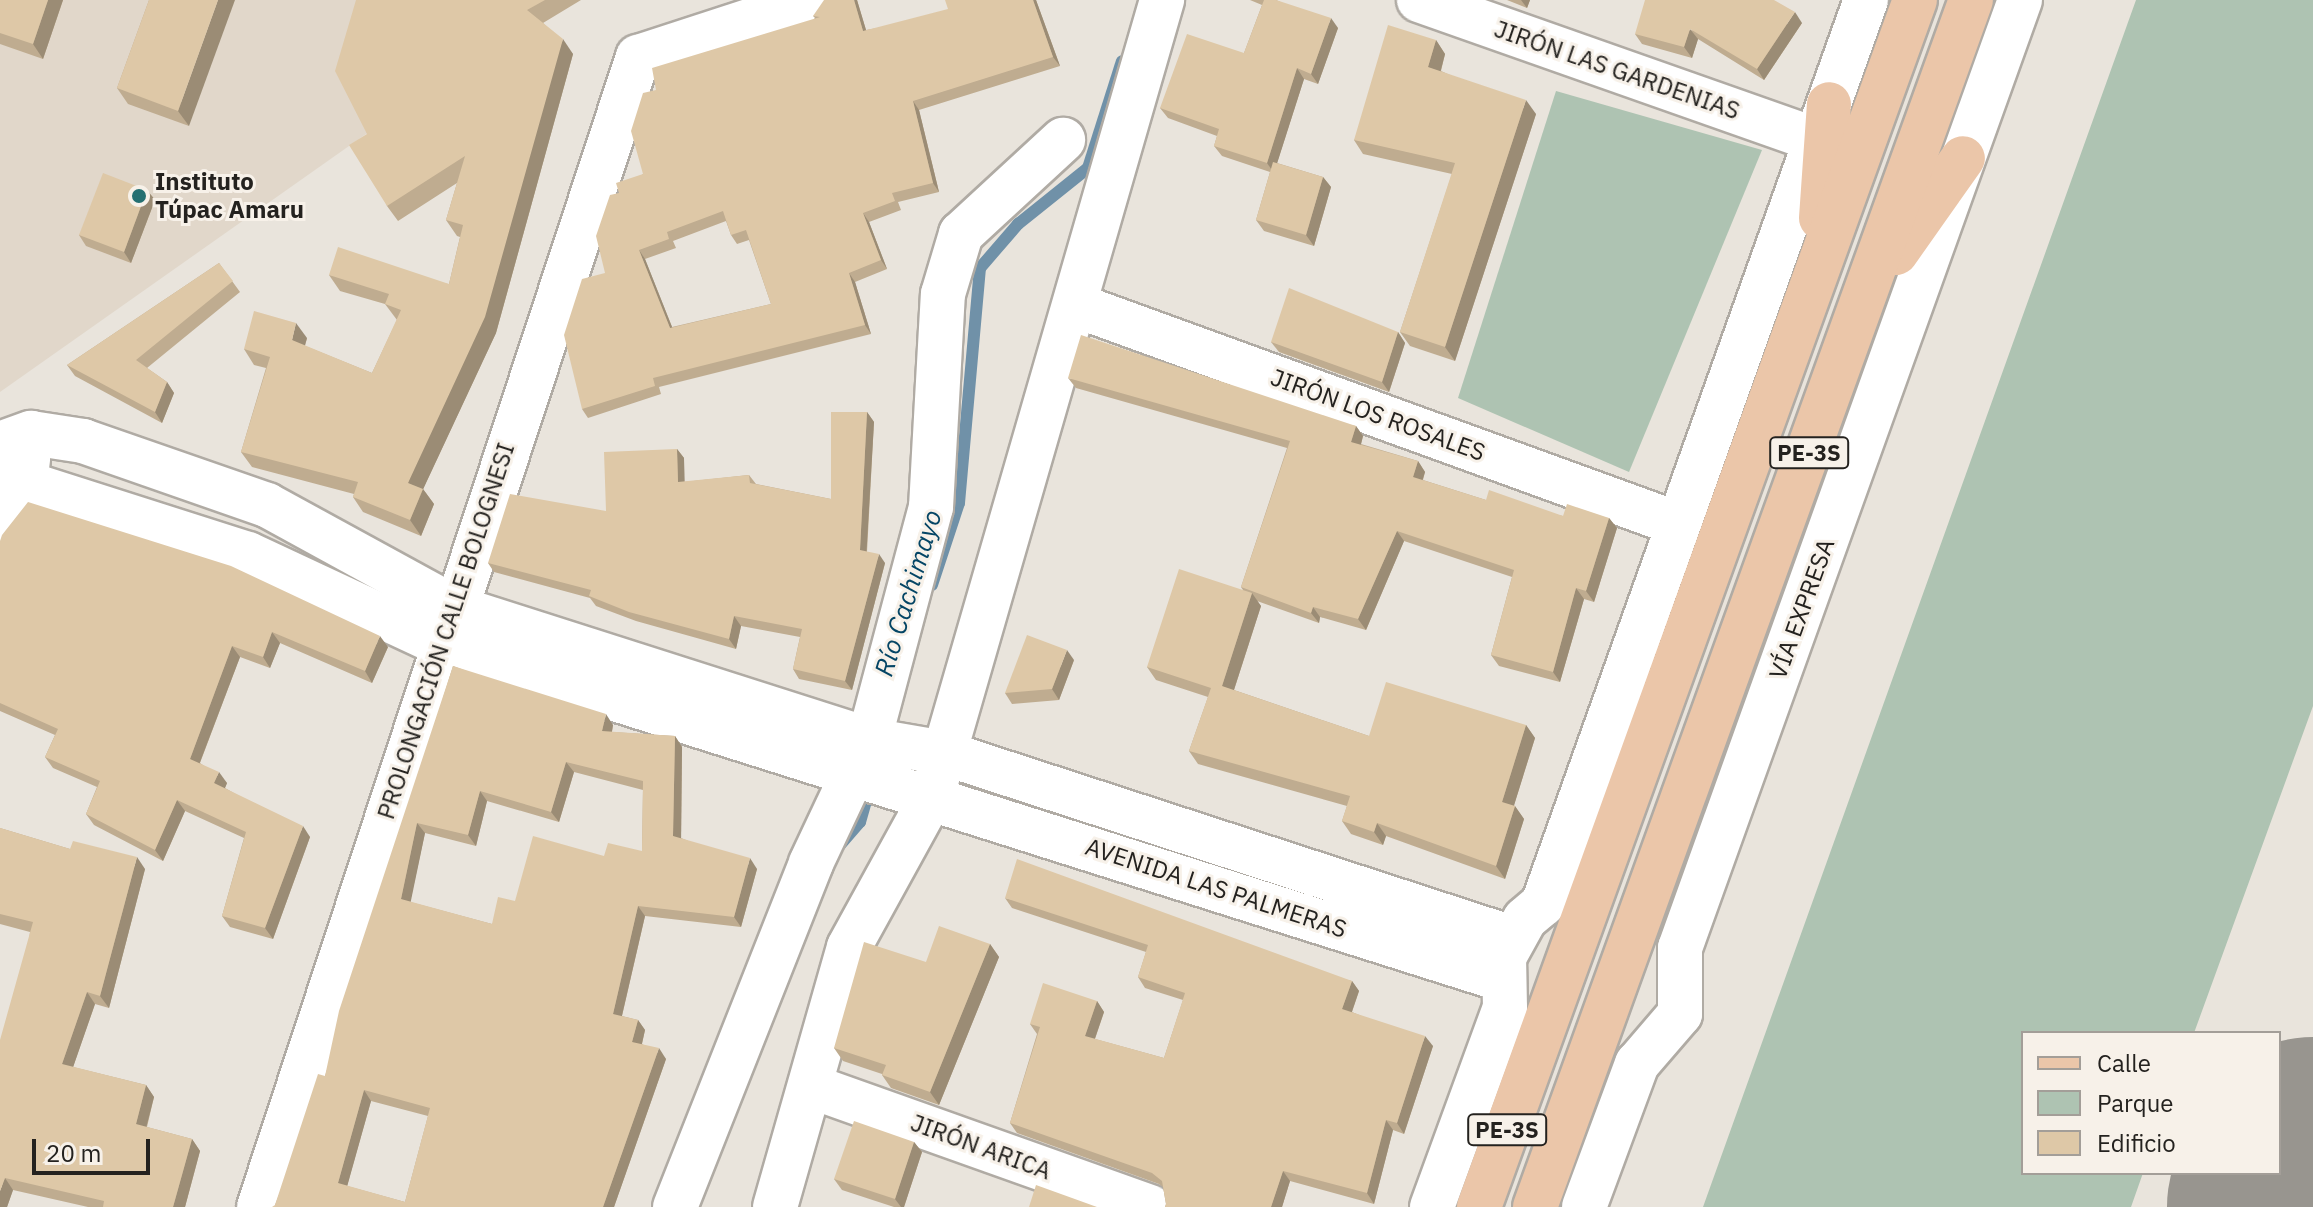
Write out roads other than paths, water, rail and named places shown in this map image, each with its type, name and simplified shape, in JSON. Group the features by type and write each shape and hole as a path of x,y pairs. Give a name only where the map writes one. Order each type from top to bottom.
{"main road":[{"name":"PE-3S","path":"1479,1207 1915,0"},
{"name":"VÍA EXPRESA","path":"1535,1207 1647,905 1971,0"},
{"path":"1817,273 1822,122"},
{"path":"1864,297 1963,158"}],"street":[{"name":"PROLONGACIÓN CALLE BOLOGNESI","path":"259,1207 447,625 638,57 813,0"},
{"path":"775,1207 813,1087 849,947 902,768 1078,306 1162,0"},
{"name":"JIRÓN LAS GARDENIAS","path":"1419,0 1822,122"},
{"name":"PE-3S","path":"1432,1207 1503,993 1512,938 1543,904 1866,0"},
{"name":"VÍA EXPRESA","path":"1584,1207 1637,1064 1680,1014 1680,948 2020,0"},
{"path":"675,1207 811,863 902,768 931,507 943,294 961,234 1063,140"},
{"name":"JIRÓN LOS ROSALES","path":"1078,306 1678,524"},
{"path":"0,524 12,480 15,438 83,441 267,505 447,625"},
{"path":"12,480 248,554 447,625 902,768"},
{"path":"248,554 267,505"},
{"name":"AVENIDA LAS PALMERAS","path":"902,768 1512,938"},
{"name":"AVENIDA LAS PALMERAS","path":"902,768 1503,993"},
{"path":"1543,904 1596,888 1647,905 1680,948"},
{"path":"1503,993 1536,1053 1584,1073 1637,1064"},
{"name":"JIRÓN ARICA","path":"813,1087 1150,1207"}],"waterway":[{"name":"Río Cachimayo","path":"932,585 959,503 980,268 1018,224 1088,168 1122,61"},
{"name":"Río Cachimayo","path":"839,846 860,822 870,786"}],"place":[{"name":"Instituto Túpac Amaru","path":"139,196"}]}
